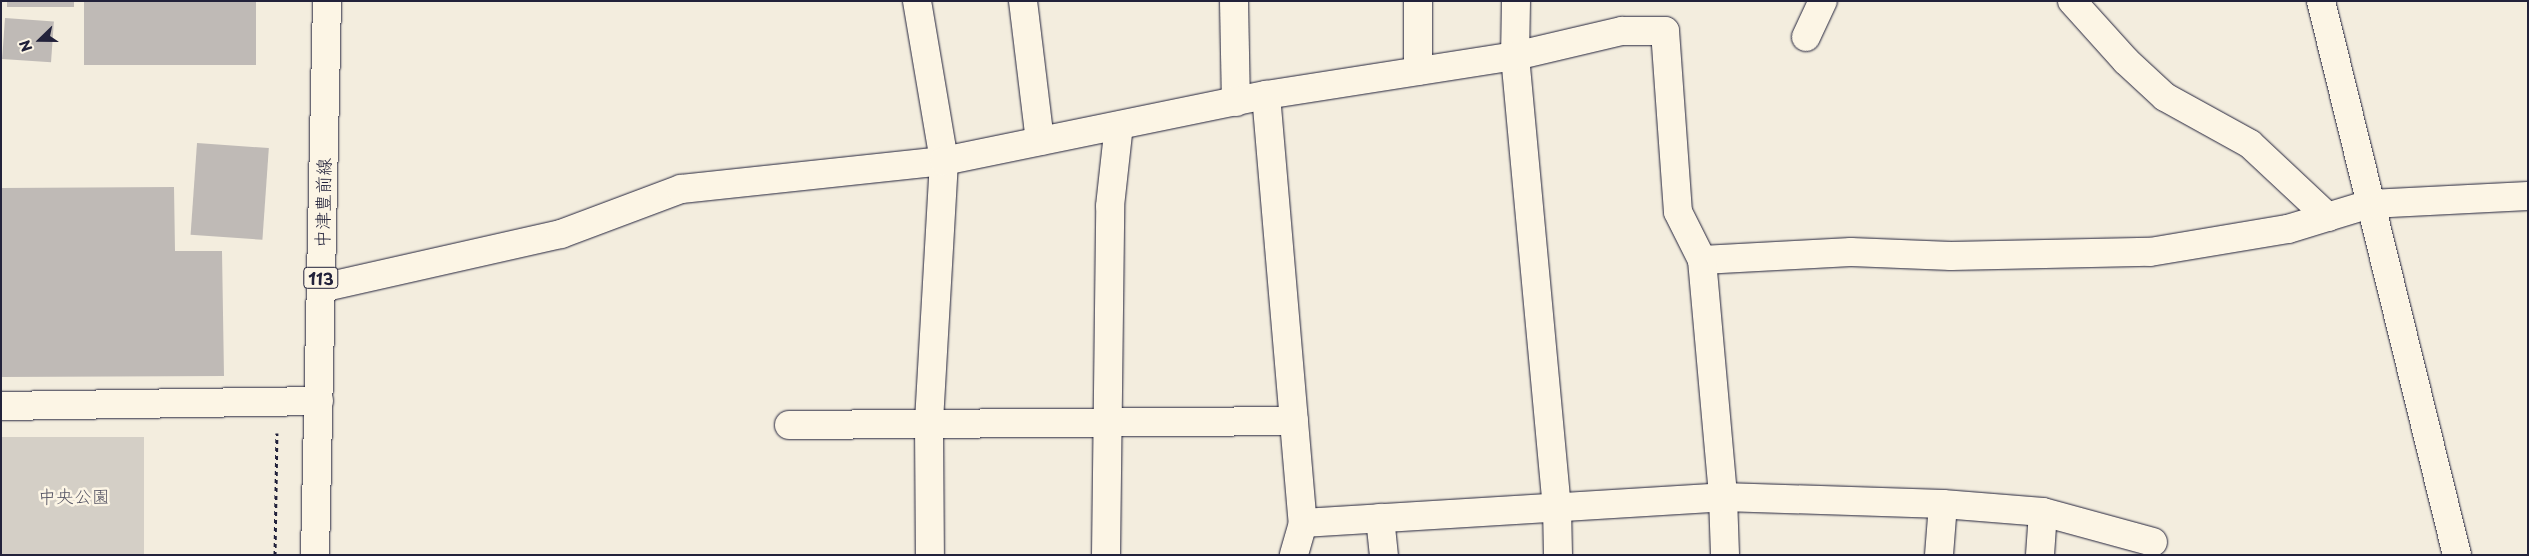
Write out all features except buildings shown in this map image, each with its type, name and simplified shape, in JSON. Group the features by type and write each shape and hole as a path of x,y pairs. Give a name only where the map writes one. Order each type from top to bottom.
{"street":[{"name":"中津豊前線","path":"315,555 327,1"},
{"path":"917,1 944,161 929,424 930,555"},
{"path":"1023,1 1040,141"},
{"path":"1234,1 1236,102"},
{"path":"1418,1 1418,71"},
{"path":"1516,1 1515,56 1557,507 1558,555"},
{"path":"1806,37 1823,1"},
{"path":"2072,1 2126,61 2165,96 2250,144 2328,217"},
{"path":"2321,1 2457,555"},
{"path":"321,288 561,234 680,189 944,161 1266,95 1515,56 1622,31 1665,31 1678,212 1702,260 1723,497 1725,555"},
{"path":"1266,95 1303,523 1294,555"},
{"path":"1106,555 1110,206 1119,125"},
{"path":"1702,260 1851,252 1951,256 2150,252 2288,229 2370,204 2528,196"},
{"path":"1,406 319,401"},
{"path":"789,425 1294,421"},
{"path":"1303,523 1723,497 1943,504 2042,512 2153,542"},
{"path":"1939,555 1943,504"},
{"path":"2040,555 2042,512"},
{"path":"1380,518 1384,555"}],"path":[{"path":"268,432 277,432 275,555"}],"green space":[{"name":"中央公園","path":"1,437 144,437 144,555 1,555"}]}
